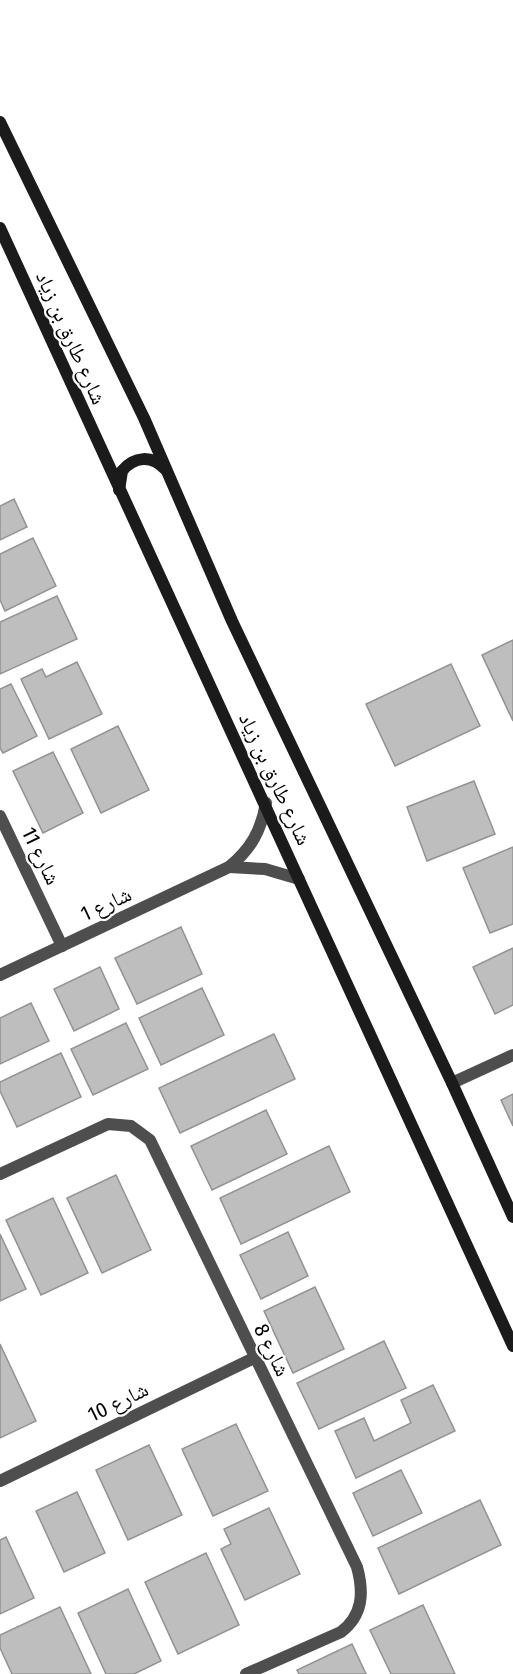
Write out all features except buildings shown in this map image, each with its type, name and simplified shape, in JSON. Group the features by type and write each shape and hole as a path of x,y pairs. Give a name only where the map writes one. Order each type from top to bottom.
{"main road":[{"name":"شارع طارق بن زياد","path":"0,122 166,470 232,621 452,1083 513,1217"},
{"name":"شارع طارق بن زياد","path":"0,228 122,498 266,803 513,1346"},
{"path":"122,498 119,489 120,475 133,462 151,459 166,470"}],"street":[{"name":"شارع 1","path":"0,975 229,867 244,855 255,839 266,803"},
{"name":"شارع 11","path":"0,816 62,946"},
{"name":"شارع 1","path":"229,867 265,869 299,879"},
{"path":"452,1083 513,1055"},
{"name":"شارع 8","path":"0,1174 98,1126 116,1123 139,1130 150,1140 357,1567 361,1598 356,1616 341,1632 246,1674"},
{"name":"شارع 10","path":"0,1481 254,1358"}]}
